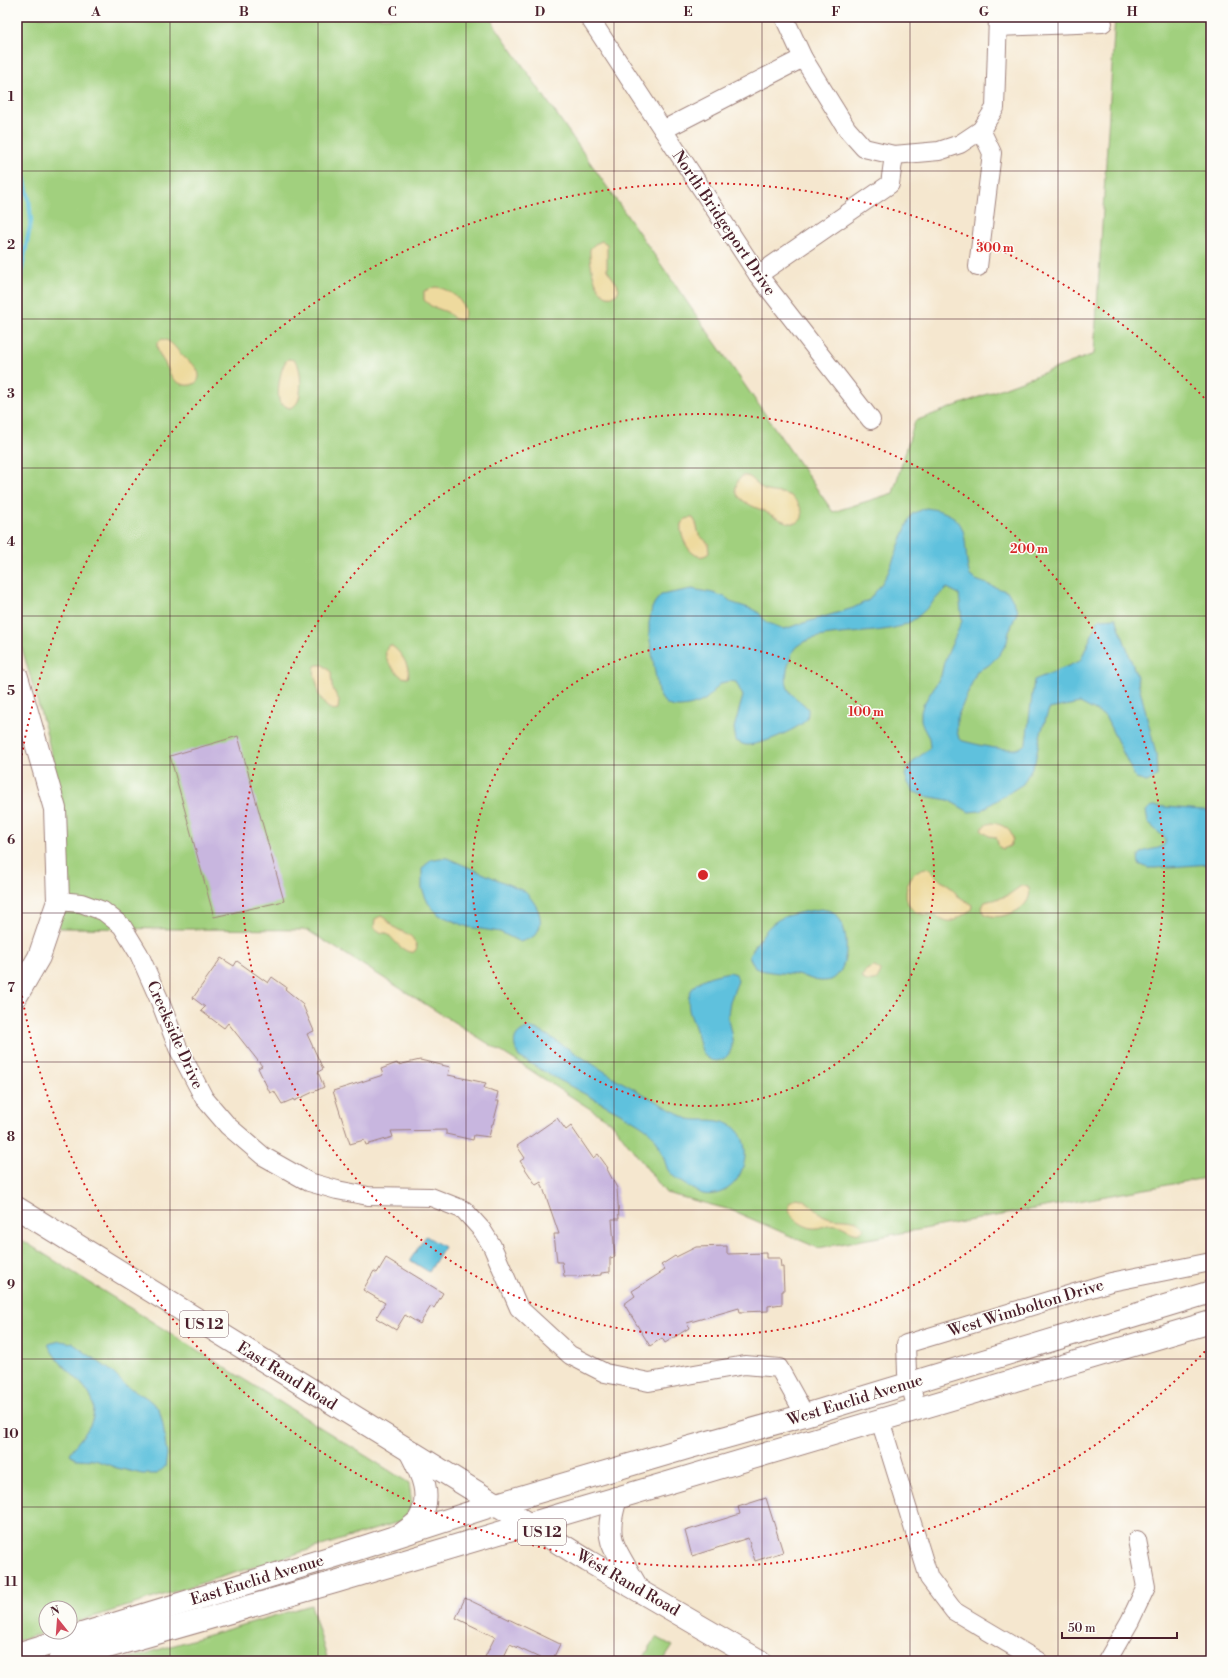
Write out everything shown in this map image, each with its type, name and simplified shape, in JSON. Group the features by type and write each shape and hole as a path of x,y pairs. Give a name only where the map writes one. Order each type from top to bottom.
{"main road":[{"path":"17,677 54,809 58,901 39,957 17,995"},
{"name":"East Rand Road","path":"17,1208 497,1504"},
{"name":"West Euclid Avenue","path":"497,1504 910,1384 1211,1292"},
{"name":"West Euclid Avenue","path":"529,1524 1211,1322"},
{"path":"402,1534 418,1521 425,1505 426,1492 421,1472 410,1451"},
{"path":"616,1498 610,1526 612,1542 637,1588"},
{"name":"West Rand Road","path":"497,1504 588,1561 637,1588 760,1661"},
{"name":"East Euclid Avenue","path":"17,1654 497,1504"},
{"name":"East Euclid Avenue","path":"59,1661 335,1582 529,1524"}],"street":[{"name":"North Bridgeport Drive","path":"589,17 758,275 871,420"},
{"path":"784,17 803,58 847,129 864,148 894,155 939,151 960,144 981,130 995,108 998,22 1103,22"},
{"path":"663,130 803,58"},
{"path":"978,267 992,153 981,130"},
{"path":"758,275 890,184 894,155"},
{"name":"Creekside Drive","path":"58,901 81,903 102,911 122,926 139,954 159,999 178,1048 204,1098 228,1126 263,1156 309,1182 337,1190 368,1196 430,1197 464,1210 482,1230 492,1246 519,1308 570,1355 604,1372 649,1382 745,1365 779,1368 805,1415"},
{"name":"West Wimbolton Drive","path":"917,1409 907,1373 906,1344 1111,1282 1211,1262"},
{"path":"880,1420 929,1578 954,1611 1038,1661"},
{"path":"1107,1661 1130,1621 1146,1587 1137,1540"}],"green space":[{"path":"17,17 489,17 833,512 893,493 915,421 1094,354 1115,17 1211,17 1211,1177 818,1248 731,1210 666,1193 612,1123 307,930 59,928 69,833 46,731 17,631"},
{"path":"17,1237 409,1483 412,1504 405,1520 78,1622 78,1600 38,1600 38,1634 17,1641"},
{"path":"311,1605 328,1661 120,1661"},
{"path":"656,1637 673,1646 663,1661 631,1661 644,1657"}],"sand":[{"path":"602,241 607,244 607,270 619,289 617,294 610,296 604,294 599,289 595,281 591,263 590,249 595,244"},
{"path":"435,287 446,290 457,297 464,307 464,318 460,320 455,319 447,312 431,306 424,300 424,291"},
{"path":"162,339 169,341 195,367 199,373 199,377 195,384 181,384 172,378 158,349 157,343"},
{"path":"288,359 296,362 298,365 301,382 299,400 295,405 289,408 280,403 278,394 281,373 285,362"},
{"path":"742,476 752,478 764,490 786,494 792,497 800,507 802,512 801,519 795,523 786,522 746,502 737,494 736,489 737,483"},
{"path":"693,518 696,523 699,535 708,543 709,553 703,556 698,556 693,553 685,543 682,536 681,524 685,519"},
{"path":"390,645 397,650 404,659 408,669 408,678 402,677 388,662 386,653"},
{"path":"323,665 331,672 332,687 339,701 338,709 334,710 328,708 318,693 318,686 314,673 315,666"},
{"path":"992,823 999,824 1008,829 1013,839 1010,846 1003,849 999,847 996,837 989,836 981,830 985,825"},
{"path":"926,868 929,869 941,881 949,885 958,896 972,905 971,910 952,921 914,911 909,906 907,900 907,886 914,874 919,870"},
{"path":"1021,886 1028,886 1030,894 1022,907 1007,915 991,916 984,913 982,907 985,902 1007,896"},
{"path":"381,916 398,930 408,934 413,939 417,948 414,952 403,949 387,933 382,933 374,928 375,919"},
{"path":"875,967 881,971 877,979 874,981 866,981 863,979 865,972 868,969"},
{"path":"796,1198 809,1203 827,1217 857,1221 864,1228 861,1231 855,1232 837,1225 813,1228 804,1225 795,1219 790,1211 790,1202"}],"water":[{"path":"926,508 942,512 953,517 960,524 965,541 967,564 970,576 976,580 1008,592 1018,610 1009,632 1007,642 1000,654 989,665 977,671 957,718 957,731 959,739 975,744 1002,749 1016,749 1023,746 1026,743 1034,680 1080,661 1099,619 1116,618 1137,677 1156,754 1157,776 1147,782 1136,779 1105,716 1080,703 1049,709 1040,736 1035,762 1023,784 980,811 969,812 948,800 925,796 914,792 905,775 908,768 915,760 930,748 929,738 921,720 921,712 923,705 941,676 944,662 962,621 959,594 947,588 923,612 906,624 894,628 818,637 806,641 796,647 787,669 787,685 793,695 808,709 807,718 794,729 761,743 746,745 736,741 734,728 743,696 736,682 730,681 721,683 706,699 693,705 677,707 668,705 663,701 658,692 649,634 649,623 652,608 661,595 692,589 713,593 725,597 733,603 752,609 759,613 766,622 784,629 853,608 869,600 880,586 888,573 912,514"},
{"path":"1154,806 1211,812 1211,864 1148,868 1139,864 1139,857 1141,853 1162,847 1165,843 1165,838 1148,823 1146,811 1150,807"},
{"path":"447,858 524,891 536,906 540,918 539,930 535,935 520,942 500,932 468,927 439,915 428,903 422,889 422,869 430,860"},
{"path":"821,909 833,912 839,918 846,936 845,958 838,975 831,980 818,981 795,975 755,968 749,956 770,926 777,920 794,914"},
{"path":"730,972 736,974 738,981 730,1002 728,1016 732,1048 726,1057 713,1061 707,1058 701,1049 688,1000 690,992 699,982 706,978"},
{"path":"527,1028 536,1029 545,1034 618,1080 688,1119 718,1121 727,1123 734,1128 740,1134 745,1149 743,1166 737,1179 730,1187 720,1193 709,1195 703,1194 688,1187 669,1172 656,1140 645,1128 519,1057 514,1043 518,1033"},
{"path":"426,1236 444,1247 429,1272 410,1260"},
{"path":"60,1341 72,1343 110,1370 125,1385 147,1398 159,1409 163,1424 167,1455 165,1467 157,1474 142,1474 117,1468 95,1460 76,1459 70,1454 89,1428 93,1417 94,1406 85,1388 53,1354 48,1344"}],"building":[{"path":"238,736 284,901 214,917 170,756"},
{"path":"221,958 234,966 237,961 268,983 272,977 286,987 285,989 302,1003 314,1031 307,1034 323,1069 318,1072 324,1087 294,1101 294,1099 282,1104 274,1091 270,1093 258,1068 262,1066 228,1023 224,1028 201,1011 205,1007 193,998"},
{"path":"420,1060 450,1067 448,1075 486,1083 484,1088 498,1092 496,1101 499,1101 489,1137 474,1135 473,1140 446,1134 446,1130 391,1131 393,1137 366,1145 364,1140 350,1144 333,1091 383,1075 381,1069 397,1063 398,1065"},
{"path":"557,1118 566,1130 571,1126 593,1158 598,1154 608,1168 607,1169 617,1188 619,1219 612,1219 615,1257 610,1258 610,1272 601,1273 601,1275 578,1277 564,1276 562,1262 557,1262 554,1234 559,1234 541,1182 536,1185 520,1161 525,1158 517,1146"},
{"path":"727,1246 727,1254 766,1253 766,1258 780,1258 781,1267 783,1267 784,1291 782,1291 782,1304 768,1306 768,1311 740,1312 739,1308 687,1323 689,1328 665,1343 662,1338 650,1346 624,1304 635,1296 632,1291 665,1270 661,1265 675,1256 676,1257 696,1247"},
{"path":"386,1258 443,1293 434,1308 431,1306 420,1324 405,1315 396,1330 376,1318 385,1303 363,1290 374,1271 377,1273"},
{"path":"766,1498 783,1552 755,1561 748,1538 692,1556 685,1531 740,1514 738,1507"},
{"path":"465,1598 560,1644 552,1661 546,1661 510,1644 502,1661 492,1661 485,1657 495,1637 456,1618"}],"waterway":[{"path":"17,166 24,177 29,200 31,221 17,294"},
{"path":"17,482 17,488"}]}
